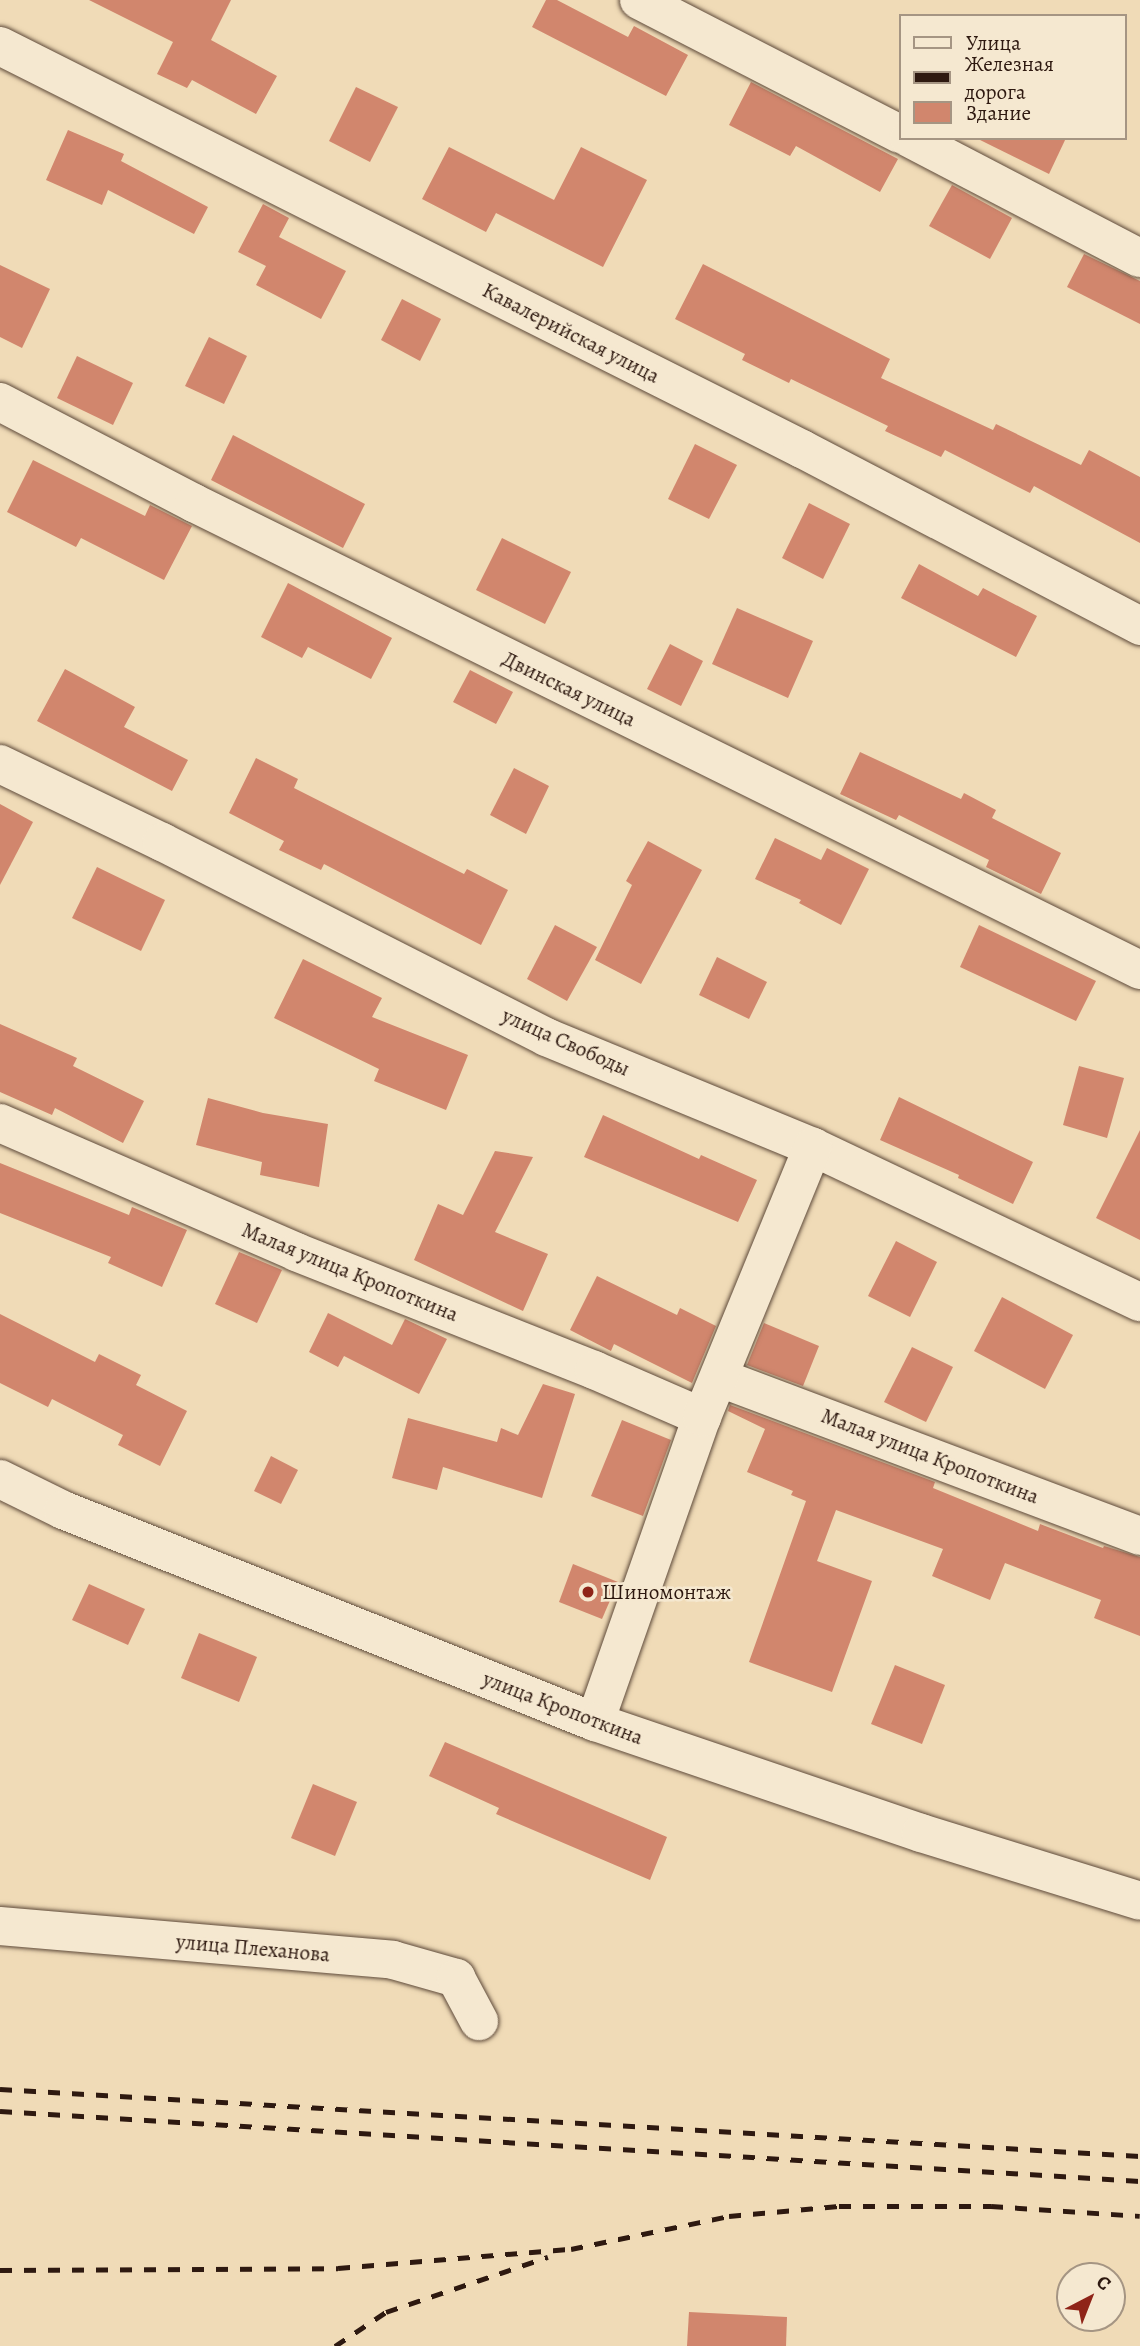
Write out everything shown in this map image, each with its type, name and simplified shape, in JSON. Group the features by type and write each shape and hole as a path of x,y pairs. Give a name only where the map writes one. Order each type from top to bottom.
{"street":[{"path":"639,0 898,133"},
{"name":"Кавалерийская улица","path":"0,46 802,449 1140,626"},
{"path":"913,140 1140,258"},
{"name":"Двинская улица","path":"0,402 194,503 1140,970"},
{"name":"улица Свободы","path":"0,764 162,842 546,1037 813,1147 1140,1302"},
{"name":"Малая улица Кропоткина","path":"0,1122 296,1252 594,1370 702,1417"},
{"path":"595,1722 702,1417 813,1147"},
{"name":"Малая улица Кропоткина","path":"720,1378 1140,1536"},
{"name":"улица Кропоткина","path":"0,1479 64,1510 595,1722 921,1833 1140,1901"},
{"name":"улица Плеханова","path":"0,1926 393,1960 456,1978 479,2021"}],"building":[{"path":"89,0 231,0 211,40 277,76 256,114 192,80 187,88 157,74 173,42"},
{"path":"546,0 557,0 628,37 634,26 688,55 666,96 532,27"},
{"path":"751,82 898,159 880,192 796,146 790,156 729,125"},
{"path":"356,87 398,107 370,162 329,141"},
{"path":"68,130 124,154 121,161 208,207 194,234 108,190 102,205 46,180"},
{"path":"980,140 1065,140 1049,174"},
{"path":"449,147 554,200 581,147 647,180 603,267 496,213 486,232 422,199"},
{"path":"952,185 1012,218 990,259 929,226"},
{"path":"263,204 289,218 279,237 346,271 321,319 256,285 266,266 238,252"},
{"path":"1084,254 1140,281 1140,324 1067,287"},
{"path":"703,264 890,359 881,378 993,430 996,424 1081,465 1089,450 1140,477 1140,543 1034,486 1030,493 945,450 941,457 885,431 888,426 791,379 789,383 742,360 745,354 675,319"},
{"path":"0,265 50,289 22,348 0,337"},
{"path":"402,299 441,319 420,361 381,340"},
{"path":"209,337 247,356 224,404 185,386"},
{"path":"77,356 133,383 113,425 57,398"},
{"path":"233,435 365,504 343,548 211,480"},
{"path":"695,444 737,465 709,519 668,499"},
{"path":"33,460 145,516 150,505 192,526 164,580 81,538 76,547 7,512"},
{"path":"809,503 850,524 823,579 782,558"},
{"path":"502,538 571,572 545,624 476,590"},
{"path":"919,564 978,596 983,588 1037,616 1016,657 901,598"},
{"path":"288,583 392,638 371,679 308,647 302,658 261,637"},
{"path":"737,608 813,641 788,698 712,664"},
{"path":"670,644 703,661 681,706 647,689"},
{"path":"65,669 135,707 124,727 188,760 172,791 37,721"},
{"path":"470,670 513,692 496,724 453,702"},
{"path":"860,752 961,799 964,793 996,810 992,818 1061,853 1041,894 986,867 989,860 899,815 896,820 840,794"},
{"path":"256,758 298,779 294,788 464,874 467,869 508,890 481,945 324,864 321,870 279,850 284,841 229,813"},
{"path":"514,768 549,786 526,834 490,815"},
{"path":"0,804 33,822 0,885"},
{"path":"775,838 821,860 827,848 869,869 841,925 799,903 801,900 755,879"},
{"path":"648,841 702,870 641,984 595,960 632,885 626,881"},
{"path":"97,867 165,900 141,951 72,918"},
{"path":"555,925 597,947 567,1001 527,979"},
{"path":"979,925 1096,981 1076,1021 960,967"},
{"path":"717,957 767,982 749,1019 699,995"},
{"path":"303,959 382,998 372,1017 468,1055 446,1110 374,1081 379,1069 274,1018"},
{"path":"0,1024 77,1058 73,1066 144,1101 123,1143 55,1108 52,1115 0,1092"},
{"path":"1079,1066 1124,1078 1107,1138 1063,1125"},
{"path":"899,1097 1033,1162 1013,1204 958,1178 959,1175 880,1140"},
{"path":"208,1098 263,1113 328,1124 319,1187 260,1175 262,1162 196,1145"},
{"path":"603,1115 699,1159 701,1155 757,1180 738,1222 584,1157"},
{"path":"1140,1130 1140,1240 1096,1218"},
{"path":"495,1151 533,1157 495,1232 548,1254 523,1311 414,1260 438,1204 463,1215"},
{"path":"0,1163 129,1215 132,1207 187,1230 162,1287 108,1263 111,1257 0,1213"},
{"path":"896,1241 937,1262 910,1317 868,1296"},
{"path":"239,1252 282,1270 257,1323 215,1304"},
{"path":"597,1276 677,1315 680,1308 716,1326 692,1383 614,1344 611,1351 570,1330"},
{"path":"1002,1297 1073,1335 1045,1389 974,1351"},
{"path":"328,1313 392,1345 405,1319 447,1339 419,1394 344,1356 338,1367 309,1352"},
{"path":"0,1314 95,1362 99,1354 141,1375 136,1385 187,1411 160,1466 118,1445 123,1435 52,1399 48,1407 0,1383"},
{"path":"764,1323 819,1346 803,1386 747,1365"},
{"path":"912,1347 953,1367 926,1422 884,1402"},
{"path":"543,1384 575,1394 542,1498 443,1467 437,1490 392,1478 408,1418 497,1442 501,1428 518,1435"},
{"path":"730,1405 935,1482 933,1488 1038,1531 1040,1524 1103,1548 1104,1546 1140,1557 1140,1636 1094,1618 1101,1600 1005,1563 990,1600 932,1576 943,1549 836,1510 817,1561 872,1581 832,1692 749,1662 806,1501 791,1495 793,1491 747,1472 765,1429 728,1411"},
{"path":"622,1420 671,1440 643,1516 591,1496"},
{"path":"271,1456 298,1470 281,1504 254,1491"},
{"name":"Шиномонтаж","path":"573,1564 618,1582 602,1619 559,1602"},
{"path":"89,1584 145,1609 128,1645 72,1620"},
{"path":"199,1633 257,1657 239,1702 181,1678"},
{"path":"895,1665 945,1685 922,1744 871,1724"},
{"path":"445,1742 667,1837 650,1880 496,1814 499,1808 429,1776"},
{"path":"313,1784 357,1802 335,1856 291,1838"},
{"path":"689,2312 787,2317 786,2346 687,2346"}],"railway":[{"path":"0,2089 1140,2156"},
{"path":"0,2111 1140,2181"},
{"path":"0,2270 338,2268 571,2249 729,2216 839,2206 991,2206 1140,2216"},
{"path":"335,2346 386,2312 548,2257"}],"place":[{"name":"Шиномонтаж","path":"588,1592"}]}
